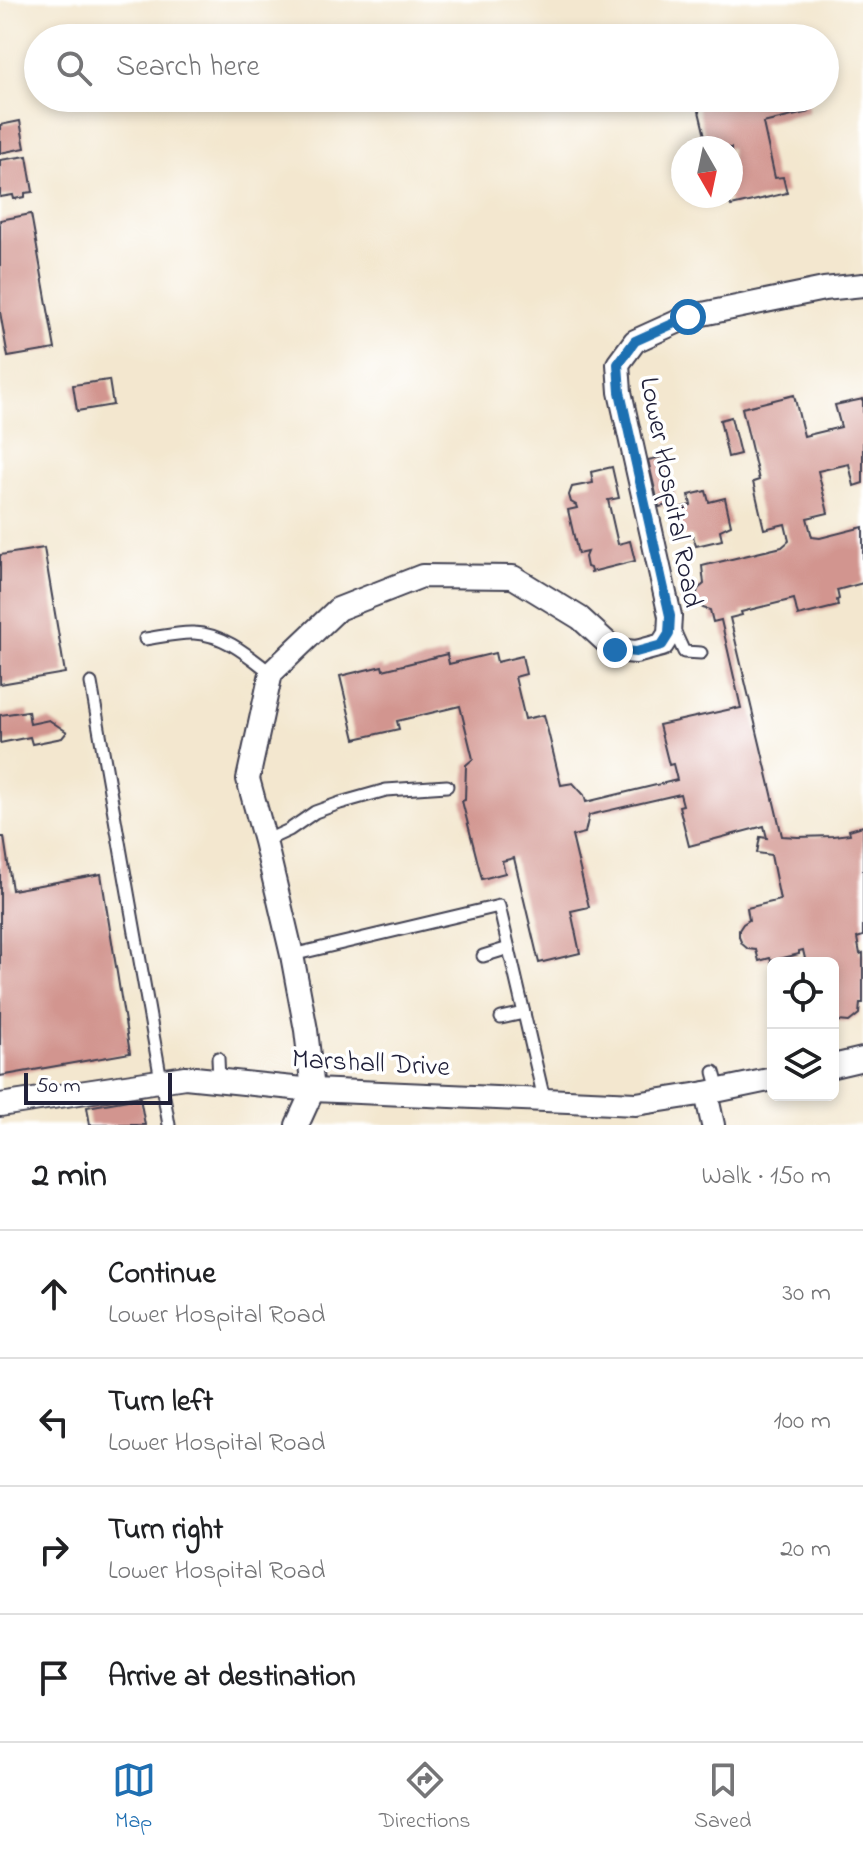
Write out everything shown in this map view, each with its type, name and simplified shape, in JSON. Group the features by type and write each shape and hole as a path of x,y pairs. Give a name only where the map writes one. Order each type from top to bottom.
{"street":[{"name":"Lower Hospital Road","path":"271,673 338,609 422,576 513,577 580,618 615,650 628,654 662,645 669,634 670,620 620,392 618,364 635,341 688,317 824,289 863,285"},
{"path":"271,673 248,779 292,955 306,1030 313,1090 297,1125"},
{"path":"839,1065 863,1059"},
{"name":"Marshall Drive","path":"0,1105 219,1069 313,1090 636,1104 662,1092 767,1080"},
{"path":"713,1085 713,1125"}],"lane":[{"path":"670,620 684,652 701,653"},
{"path":"145,639 195,633 223,640 271,673"},
{"path":"91,683 169,1125"},
{"path":"265,841 289,830 315,812 340,803 386,790 447,786"},
{"path":"292,955 499,906 544,1099"},
{"path":"483,956 509,948"},
{"path":"501,1018 524,1013"}],"building":[{"path":"699,112 809,112 763,123 775,178 783,177 787,193 743,203 743,136 707,136"},
{"path":"20,121 25,148 0,153 0,125"},
{"path":"27,156 33,192 14,199 13,195 0,197 0,160"},
{"path":"31,214 55,349 8,357 0,312 0,220"},
{"path":"109,380 113,405 77,411 73,385"},
{"path":"794,395 804,436 841,427 835,405 863,399 863,483 854,486 849,464 818,471 828,513 807,518 812,537 820,538 863,527 863,583 837,590 838,606 798,616 794,599 741,612 742,615 730,618 782,836 850,834 849,830 863,826 863,936 857,938 860,954 863,953 863,1003 860,1003 859,1014 849,1022 839,1021 839,957 805,957 803,950 787,957 767,957 759,961 756,950 742,944 739,930 749,920 747,908 780,900 771,855 757,853 760,837 767,838 764,826 689,846 679,806 683,805 680,794 589,815 585,833 572,836 589,907 571,911 580,953 539,963 514,858 502,861 505,873 482,879 462,801 465,800 466,765 473,759 460,706 397,721 399,729 355,739 340,676 382,666 383,670 447,654 449,664 495,653 497,662 522,656 526,674 515,677 525,719 544,715 561,785 573,783 586,802 677,780 673,764 669,765 659,725 741,708 721,620 713,622 710,610 697,603 698,589 704,584 702,566 782,547 789,541 785,524 764,529 753,482 759,480 742,408"},
{"path":"731,417 740,454 728,457 720,420"},
{"path":"666,456 677,503 659,507 648,460"},
{"path":"612,467 619,498 608,500 618,544 630,541 635,561 591,572 585,557 587,552 578,554 568,510 577,508 569,495 572,487 593,483 591,472"},
{"path":"706,491 709,502 725,498 731,525 720,530 722,540 696,546 693,536 681,537 675,509 691,505 689,495"},
{"path":"44,548 65,673 0,684 0,555"},
{"path":"28,711 30,724 49,720 67,732 62,738 32,744 30,737 0,743 0,715"},
{"path":"0,837 4,837 12,890 101,874 130,1053 0,1076"},
{"path":"140,1098 145,1125 90,1125 87,1107"}],"route":[{"path":"615,650 636,652 662,645 669,634 670,616 620,392 618,364 635,341 688,317"}]}
